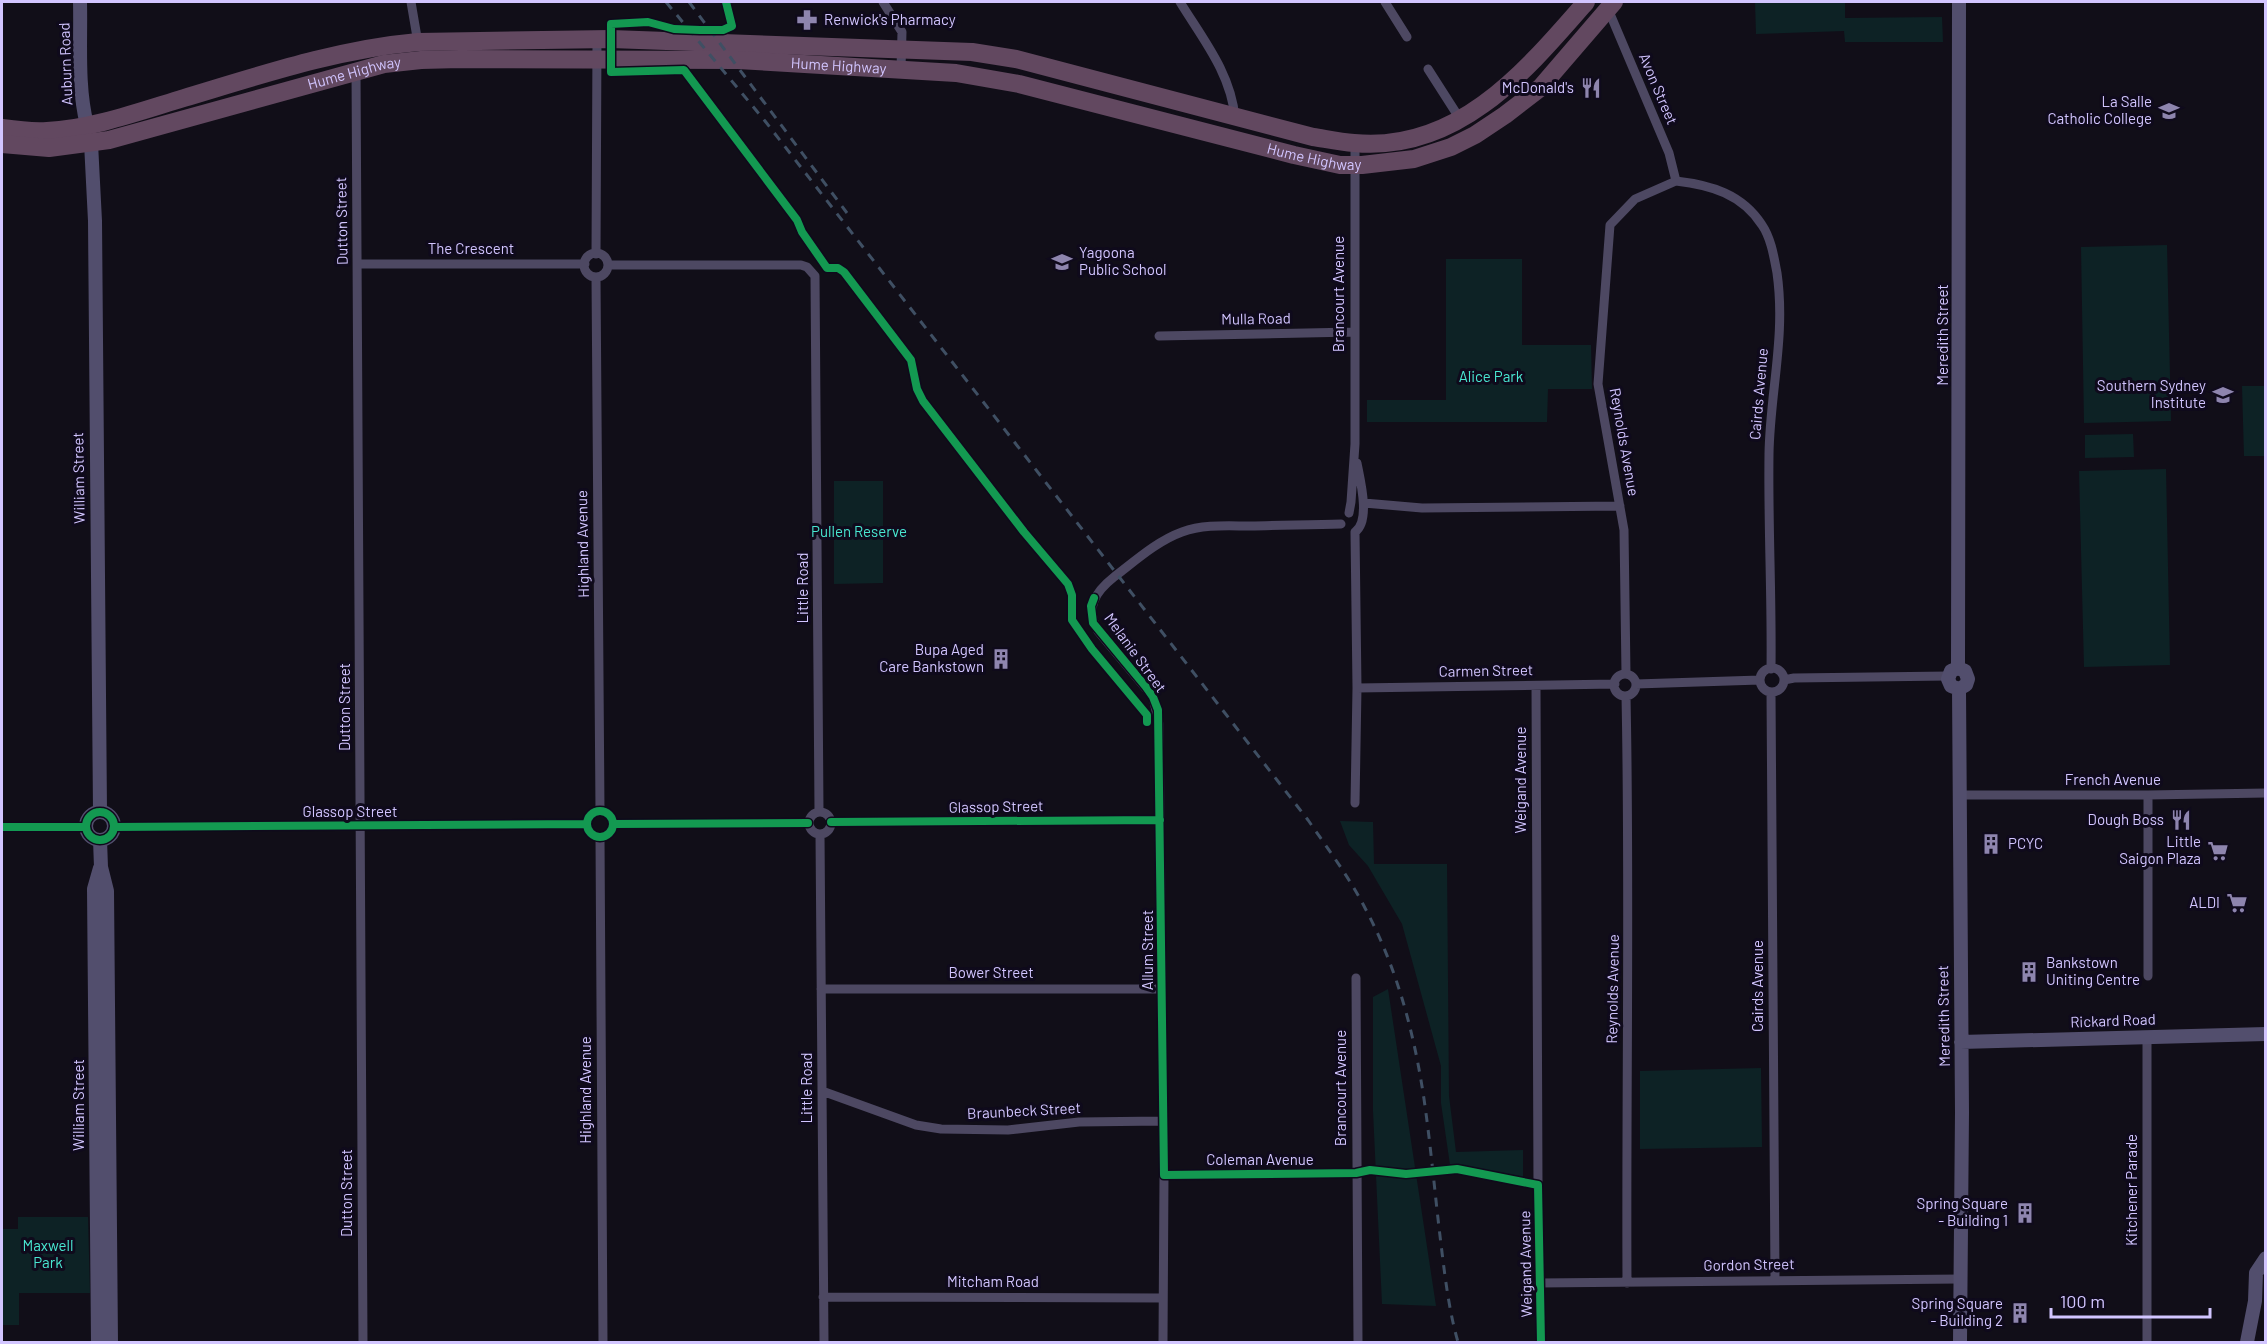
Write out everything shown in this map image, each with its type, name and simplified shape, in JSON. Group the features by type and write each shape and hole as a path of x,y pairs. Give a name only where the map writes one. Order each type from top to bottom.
{"highway":[{"name":"Hume Highway","path":"2,144 49,148 91,143 153,129 356,70 384,64 420,51 597,39 972,52 1016,59 1235,118 1313,136 1355,144 1390,142 1422,136 1460,119 1505,87 1534,62 1586,2"},
{"name":"Hume Highway","path":"2,128 47,131 87,124 327,57 369,48 597,61 738,60 956,73 1019,84 1294,155 1340,165 1354,165 1414,159 1451,147 1475,135 1540,88 1611,5"},
{"path":"87,124 91,143"}],"street":[{"name":"Auburn Road","path":"80,2 81,88 87,124"},
{"path":"411,2 420,51"},
{"path":"883,2 902,32 901,69"},
{"path":"1180,2 1220,66 1228,85 1235,118"},
{"path":"1385,2 1407,37"},
{"name":"Meredith Street","path":"1959,2 1953,672 1965,670 1968,679 1966,685 1959,688 1962,1112 1960,1342"},
{"name":"Avon Street","path":"1611,5 1669,153 1676,181"},
{"path":"596,254 597,39"},
{"path":"1428,69 1460,119"},
{"name":"Dutton Street","path":"356,70 363,1342"},
{"name":"William Street","path":"91,143 95,221 100,812"},
{"name":"Brancourt Avenue","path":"1349,513 1355,444 1355,144"},
{"name":"Reynolds Avenue","path":"1626,674 1624,530 1598,384 1610,225 1635,199 1676,181"},
{"name":"Cairds Avenue","path":"1676,181 1702,184 1725,192 1747,206 1763,226 1775,259 1781,327 1769,452 1771,669"},
{"path":"596,254 606,258 608,266 606,273 596,277 586,272 585,264 590,256 596,254"},
{"name":"The Crescent","path":"358,264 585,264"},
{"name":"Little Road","path":"608,266 801,265 812,271 817,282 819,811"},
{"name":"Highland Avenue","path":"596,277 600,811"},
{"name":"Mulla Road","path":"1159,336 1354,332"},
{"name":"Brancourt Avenue","path":"1355,444 1364,503 1362,521"},
{"path":"1364,503 1422,507 1620,506"},
{"path":"1349,513 1356,513 1362,521 1360,529 1355,532 1346,531 1341,524 1344,516 1349,513"},
{"name":"Melanie Street","path":"1159,724 1153,697 1093,623 1091,606 1104,585 1141,556 1173,536 1194,529 1341,524"},
{"path":"1354,803 1357,688 1355,532"},
{"path":"1771,669 1780,672 1784,680 1780,689 1771,692 1764,689 1760,680 1763,673 1771,669"},
{"path":"1784,680 1953,672"},
{"path":"1626,674 1634,679 1636,684 1632,693 1626,696 1618,692 1615,684 1617,678 1626,674"},
{"path":"1636,684 1760,680"},
{"name":"Carmen Street","path":"1357,688 1615,684"},
{"name":"Weigand Avenue","path":"1536,686 1541,1342"},
{"name":"Cairds Avenue","path":"1771,692 1775,1280"},
{"name":"Reynolds Avenue","path":"1626,696 1629,921 1626,1138 1627,1283"},
{"name":"Allum Street","path":"1159,724 1164,1175 1163,1342"},
{"name":"French Avenue","path":"1960,795 2265,793"},
{"path":"2148,795 2148,976"},
{"path":"600,811 608,814 613,824 609,834 600,837 590,832 587,824 590,816 600,811"},
{"path":"819,811 826,813 831,822 829,829 820,834 813,832 808,823 810,816 819,811"},
{"path":"100,812 112,818 114,827 108,837 100,840 89,834 86,827 92,814 100,812"},
{"name":"Glassop Street","path":"831,822 1160,820"},
{"path":"613,824 808,823"},
{"name":"Glassop Street","path":"114,827 587,824"},
{"path":"2,827 86,827"},
{"name":"Little Road","path":"820,834 824,1342"},
{"name":"Highland Avenue","path":"600,837 603,1342"},
{"name":"William Street","path":"98,1342 94,890 100,867 100,840"},
{"name":"William Street","path":"100,867 107,891 111,1342"},
{"name":"Brancourt Avenue","path":"1356,978 1358,1342"},
{"name":"Bower Street","path":"821,989 1162,989"},
{"name":"Rickard Road","path":"1961,1042 2265,1034"},
{"name":"Kitchener Parade","path":"2147,1037 2147,1342"},
{"name":"Braunbeck Street","path":"822,1091 916,1125 941,1129 1008,1130 1079,1122 1162,1121"},
{"name":"Coleman Avenue","path":"1164,1175 1356,1173"},
{"path":"2249,1336 2261,1285 2256,1273 2264,1263"},
{"name":"Gordon Street","path":"1539,1283 1960,1279"},
{"name":"Mitcham Road","path":"824,1297 1162,1298"},
{"path":"2249,1336 2265,1300"}],"green space":[{"path":"1755,2 1845,2 1845,18 1942,17 1943,42 1845,42 1844,31 1756,34"},
{"path":"2167,245 2171,421 2084,423 2081,247"},
{"name":"Alice Park","path":"1446,259 1522,259 1522,345 1591,345 1592,389 1548,389 1547,422 1367,422 1367,400 1446,400"},
{"path":"2242,386 2265,386 2265,456 2244,456"},
{"path":"2133,434 2134,457 2085,458 2085,435"},
{"path":"2166,469 2170,665 2084,667 2079,471"},
{"name":"Pullen Reserve","path":"834,481 883,481 883,583 834,584"},
{"path":"1340,821 1373,822 1374,864 1447,864 1449,1096 1456,1152 1523,1150 1523,1184 1460,1172 1442,1174 1441,1168 1450,1165 1441,1103 1441,1066 1402,924 1368,866 1349,845"},
{"path":"1388,989 1436,1306 1382,1304 1373,1111 1373,997"},
{"path":"1761,1068 1762,1147 1640,1149 1640,1071"},
{"name":"Maxwell Park","path":"18,1217 88,1217 90,1293 19,1293 19,1325 2,1325 2,1229 18,1229"}],"railway":[{"path":"666,2 765,121 1308,820 1352,885 1376,931 1395,977 1415,1049 1426,1117 1446,1281 1458,1342"},
{"path":"689,2 847,213"}],"cycle path":[{"path":"726,2 732,26 723,30 674,29 648,22 611,24 611,72 684,70 797,220 802,232 827,268 838,268 844,272 911,360 917,389 923,401 1024,532 1068,584 1072,595 1072,620 1092,649 1147,715 1147,722"},
{"path":"1094,598 1091,606 1093,623 1146,687 1158,710 1164,1175 1356,1173 1370,1170 1406,1174 1457,1169 1538,1185 1541,1342"},
{"path":"600,811 609,815 613,824 609,833 600,837 591,833 587,824 591,815 600,811"},
{"path":"100,812 110,816 114,826 110,836 100,840 90,836 86,826 90,816 100,812"},
{"path":"831,822 1160,820"},
{"path":"613,824 808,823"},
{"path":"114,827 587,824"},
{"path":"2,827 86,827"}],"place":[{"name":"Renwick's Pharmacy","path":"807,20"},
{"name":"McDonald's","path":"1591,88"},
{"name":"La Salle Catholic College","path":"2169,111"},
{"name":"Yagoona Public School","path":"1062,262"},
{"name":"Southern Sydney Institute","path":"2223,395"},
{"name":"Bupa Aged Care Bankstown","path":"1001,659"},
{"name":"Dough Boss","path":"2181,820"},
{"name":"PCYC","path":"1991,844"},
{"name":"Little Saigon Plaza","path":"2218,851"},
{"name":"ALDI","path":"2237,903"},
{"name":"Bankstown Uniting Centre","path":"2029,972"},
{"name":"Spring Square - Building 1","path":"2025,1213"},
{"name":"Spring Square - Building 2","path":"2020,1313"}]}
